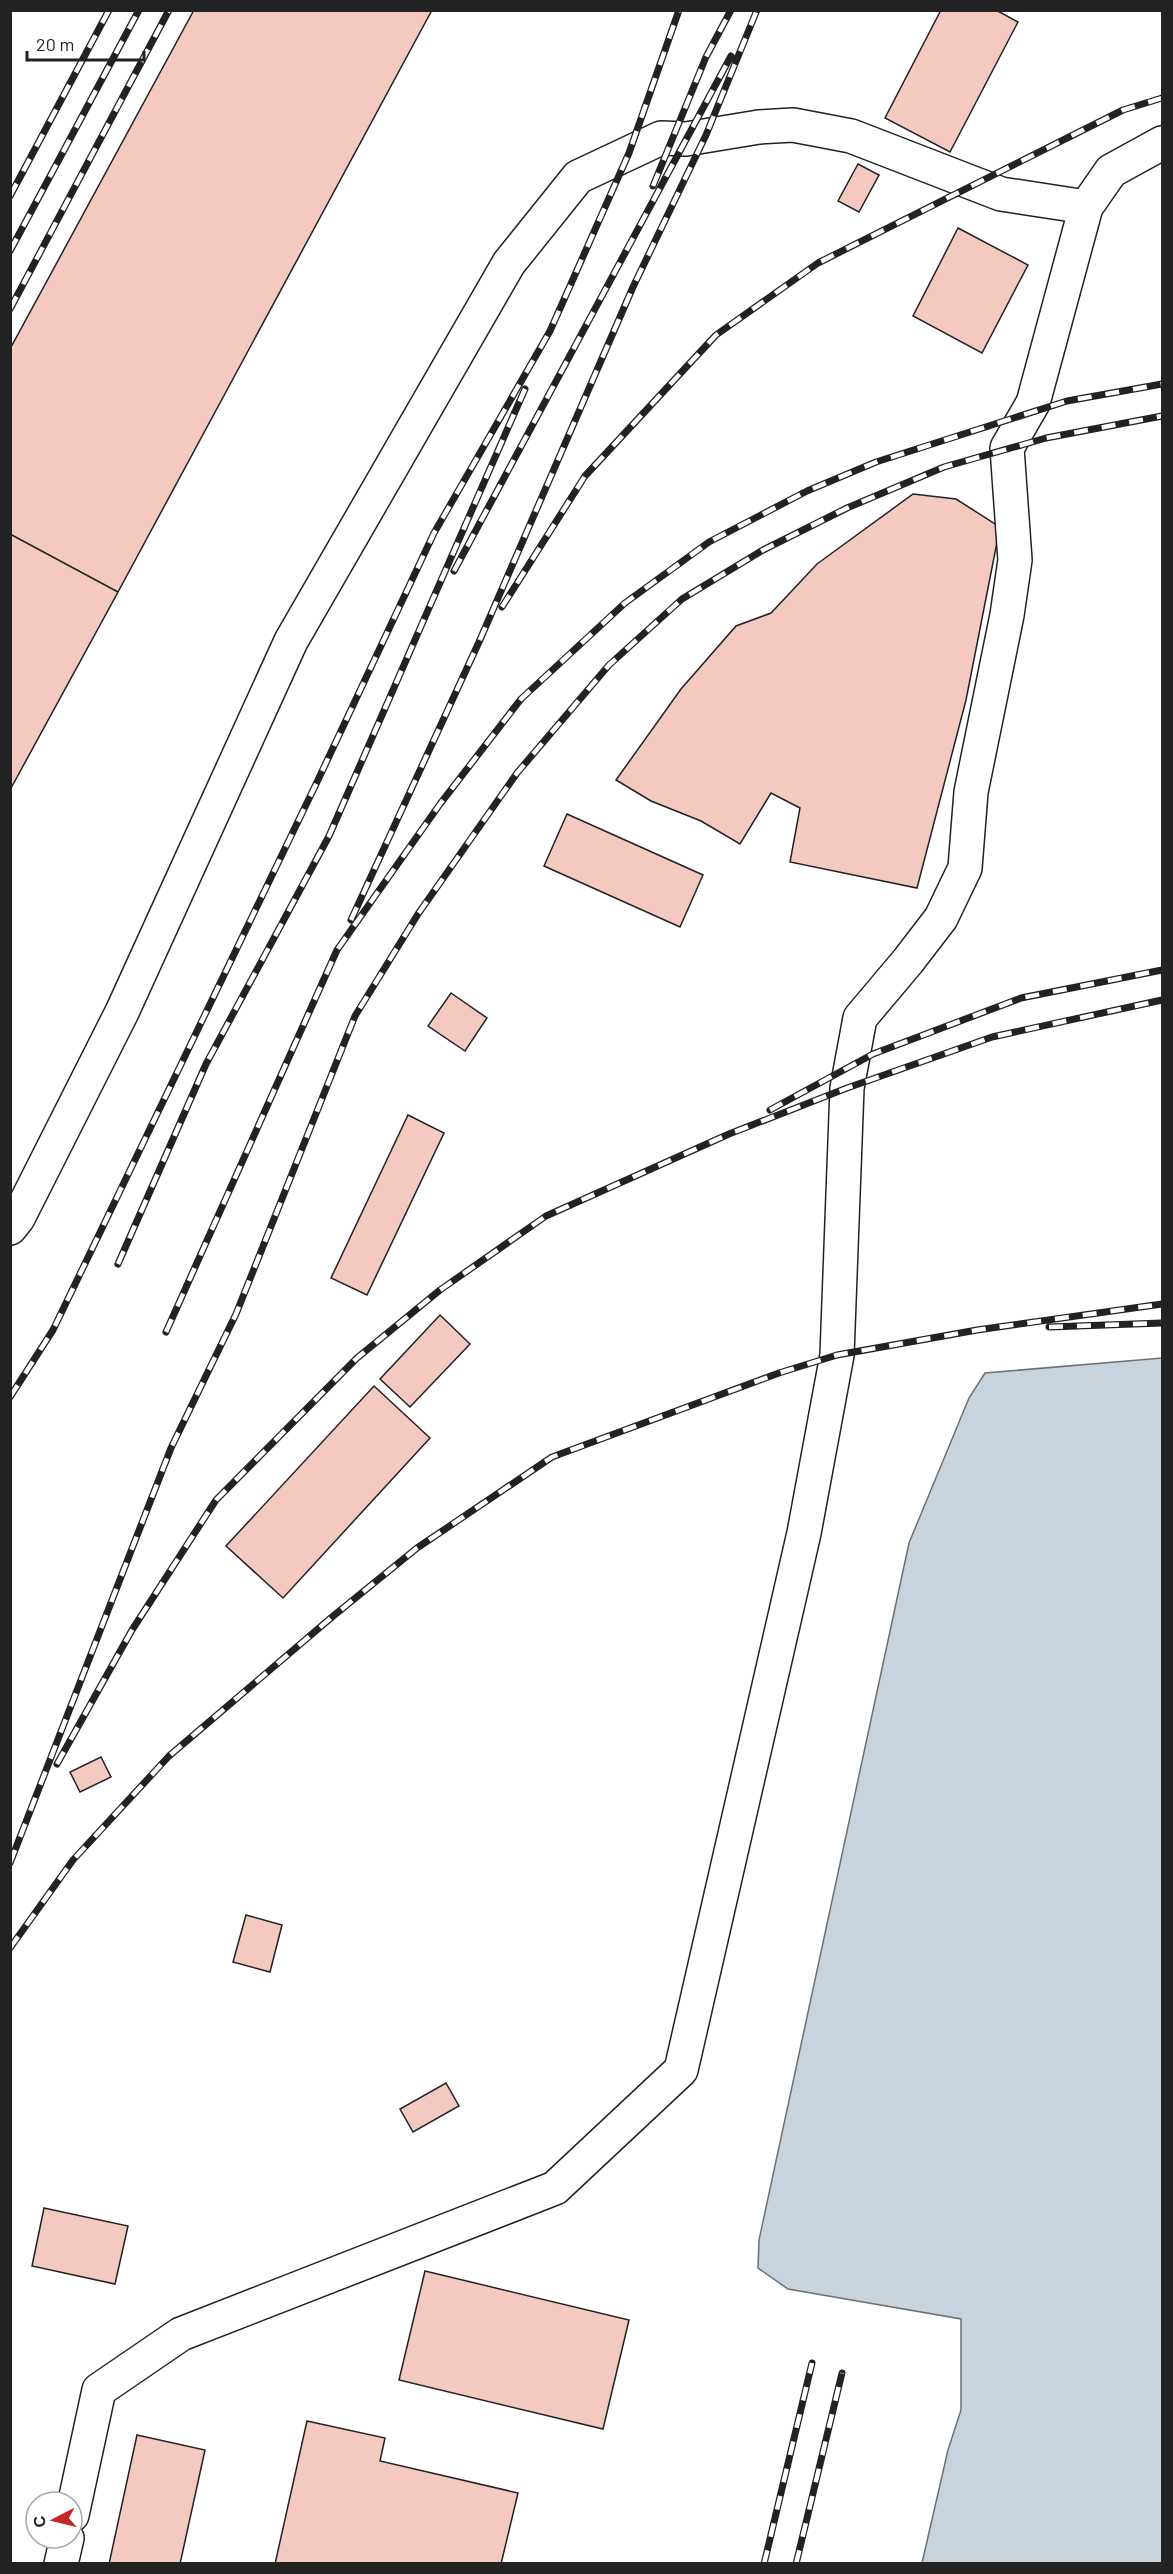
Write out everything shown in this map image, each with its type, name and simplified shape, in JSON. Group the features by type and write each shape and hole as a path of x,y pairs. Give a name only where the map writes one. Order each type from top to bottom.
{"street":[{"path":"10,1228 18,1218 122,1012 291,641 509,263 578,177 661,138 686,139 748,129 793,125 850,136 1001,194 1086,207"},
{"path":"77,2490 99,2390 181,2334 555,2188 681,2070 804,1533 837,1355 847,1088 860,1018 941,918 965,868 971,792 1007,615 1015,560 1007,448 1033,403 1086,207 1111,171 1162,143"}],"shaded area":[{"path":"1162,1358 1162,2563 922,2563 948,2450 961,2410 961,2319 788,2289 758,2268 759,2240 909,1543 969,1398 985,1373"}],"building":[{"path":"194,10 432,10 118,592 10,534 10,349"},
{"path":"941,10 996,10 1018,22 950,152 885,118"},
{"path":"858,164 879,175 859,212 838,201"},
{"path":"958,228 1028,265 982,353 913,316"},
{"path":"913,494 956,499 1000,527 966,700 917,888 790,862 800,808 771,793 740,844 701,821 651,801 616,780 681,689 736,626 771,613 817,564"},
{"path":"10,534 118,592 10,790"},
{"path":"567,814 703,875 680,927 544,866"},
{"path":"451,993 487,1018 465,1051 428,1026"},
{"path":"408,1115 444,1133 367,1295 331,1278"},
{"path":"440,1315 470,1344 410,1407 380,1379"},
{"path":"374,1386 430,1438 283,1598 226,1546"},
{"path":"101,1757 111,1777 80,1792 70,1772"},
{"path":"246,1915 282,1925 270,1972 233,1962"},
{"path":"446,2083 459,2106 413,2132 400,2109"},
{"path":"44,2208 128,2226 115,2284 32,2266"},
{"path":"425,2271 629,2320 603,2429 399,2380"},
{"path":"307,2421 385,2438 380,2461 518,2493 501,2564 275,2564"},
{"path":"137,2435 205,2450 180,2564 109,2564"}],"railway":[{"path":"10,196 109,10"},
{"path":"10,251 139,10"},
{"path":"10,309 169,10"},
{"path":"10,1397 53,1330 317,782 434,533 550,331 629,153 679,10"},
{"path":"653,186 706,57 731,10"},
{"path":"351,920 479,642 633,287 706,135 757,10"},
{"path":"454,571 731,56"},
{"path":"502,607 585,476 716,335 818,263 1123,110 1162,98"},
{"path":"166,1332 337,950 440,804 521,699 625,603 709,542 807,491 876,462 1067,401 1162,384"},
{"path":"118,1264 206,1064 329,836 525,389"},
{"path":"10,1863 171,1448 236,1314 355,1016 418,914 517,773 609,665 682,599 763,550 847,508 944,467 1046,438 1162,416"},
{"path":"770,1110 873,1054 1021,998 1162,970"},
{"path":"57,1764 132,1630 216,1500 357,1358 440,1290 546,1216 729,1134 847,1088 992,1037 1162,1000"},
{"path":"10,1948 73,1860 169,1756 417,1548 552,1457 779,1373 837,1355 977,1330 1162,1304"},
{"path":"1049,1327 1162,1323"},
{"path":"764,2564 812,2363"},
{"path":"796,2564 842,2373"}]}
